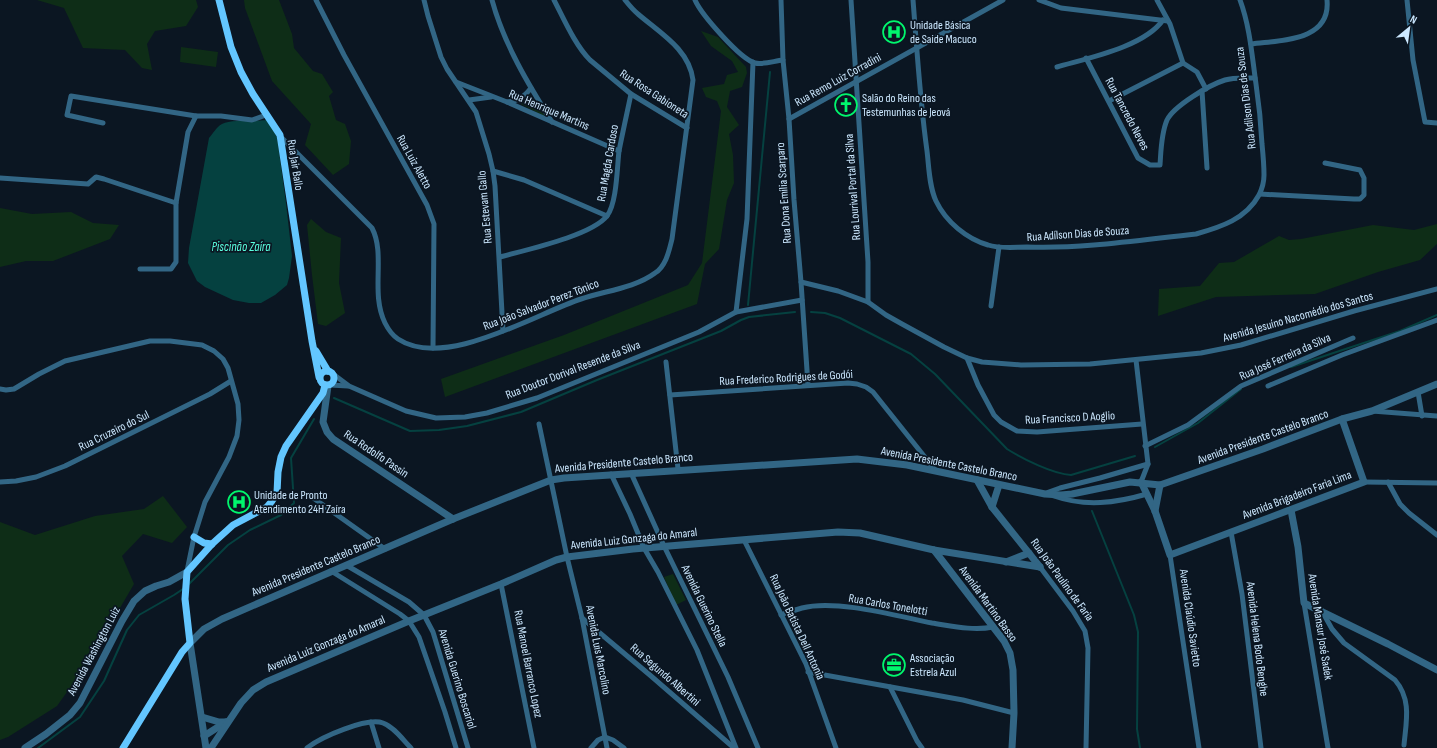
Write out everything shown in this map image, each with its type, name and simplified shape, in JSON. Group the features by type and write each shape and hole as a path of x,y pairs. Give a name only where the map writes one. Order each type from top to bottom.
{"main road":[{"name":"Rua Jair Ballo","path":"218,0 231,47 241,72 266,115 280,135 313,346 325,383"},
{"name":"Rua Jair Ballo","path":"313,346 330,372"},
{"path":"190,643 185,598 187,572 212,544 233,524 267,507 272,501 277,493 278,472 281,457 286,446 319,397 325,383 323,372 330,372 334,378 325,383"},
{"path":"194,537 204,543 212,544"},
{"name":"Avenida Presidente Castelo Branco","path":"123,748 182,652 190,643"}],"street":[{"name":"Rua Luiz Aletto","path":"316,0 344,55 427,205 434,224 432,348"},
{"name":"Rua Estevam Gallo","path":"424,0 440,57 476,112 493,171 504,331"},
{"path":"492,0 498,22 531,88 552,122"},
{"name":"Rua Rosa Gabioneta","path":"554,0 586,57 631,94 687,128"},
{"name":"Rua João Salvador Perez Tônico","path":"280,135 372,228 377,244 379,303 381,314 391,333 398,339 411,344 432,348 449,347 469,343 524,324 576,300 636,283 656,272 666,259 672,239 693,80 687,61 672,42 637,13 625,0"},
{"path":"695,0 698,6 743,56 753,62 762,63 783,60"},
{"name":"Rua Dona Emília Scarparo","path":"781,0 783,60 802,282 808,385"},
{"name":"Rua Lourival Portal da Silva","path":"851,0 868,262 868,302"},
{"name":"Rua Adílson Dias de Souza","path":"913,0 925,132 932,188 936,202 949,220 965,234 989,246 1041,248 1077,247 1196,234 1215,229 1230,222 1248,210 1260,194"},
{"name":"Rua Remo Luiz Corradini","path":"789,118 1003,0"},
{"path":"1039,0 1061,8 1166,20"},
{"path":"1157,0 1183,63 1197,72 1204,90 1207,168"},
{"name":"Rua Adilson Dias de Souza","path":"1240,0 1251,44 1260,112 1264,174 1260,194"},
{"path":"1251,44 1305,36 1314,31 1320,26 1324,19 1327,0"},
{"path":"1408,0 1413,60 1426,122 1437,123"},
{"path":"1057,67 1124,48 1157,29 1166,20"},
{"name":"Rua Tancredo Neves","path":"1086,58 1138,158 1150,165 1160,165 1163,135 1168,118 1183,104 1204,90"},
{"path":"736,312 746,219 753,62"},
{"path":"1109,101 1183,63"},
{"path":"1204,90 1216,83 1226,80 1255,78"},
{"name":"Rua Henrique Martins","path":"456,82 507,102 619,151"},
{"path":"507,102 522,98 531,88"},
{"name":"Rua Magda Cardoso","path":"500,257 580,233 600,222 607,216 614,194 619,151 631,94"},
{"path":"103,123 67,115 71,96 196,116 221,116 252,120 266,115"},
{"name":"Rua Henrique Martins","path":"469,100 492,97"},
{"path":"140,268 171,269 175,266 177,253 176,203 188,132 196,116"},
{"path":"1260,194 1354,199 1360,199 1364,196 1364,178 1360,170 1325,164"},
{"path":"493,171 524,180 607,216"},
{"path":"0,178 88,184 96,177 176,203"},
{"path":"991,306 999,246"},
{"name":"Avenida Jesuíno Nacomédio dos Santos","path":"802,282 838,290 868,302 902,324 944,347 968,358 982,362 1021,365 1090,364 1201,353 1241,345 1354,311 1437,289"},
{"name":"Rua Doutor Dorival Resende da Silva","path":"330,372 349,386 406,411 436,418 465,417 487,413 537,398 700,332 736,312 802,300"},
{"name":"Rua José Ferreira da Silva","path":"1268,386 1342,355 1437,320"},
{"name":"Rua José Ferreira da Silva","path":"1145,446 1188,425 1216,406 1241,386 1353,338"},
{"path":"0,389 14,389 65,361 150,341 170,341 202,345 214,351 223,358 228,368 238,404 239,420 237,436 229,457 205,502 194,537 187,572"},
{"name":"Rua Francisco D Aoglio","path":"968,358 978,385 994,415 1001,422 1017,430 1037,432 1142,424"},
{"path":"1136,360 1142,424 1148,464 1141,482"},
{"path":"666,362 678,470"},
{"name":"Rua Cruzeiro do Sul","path":"0,482 16,481 36,477 65,466 210,394 231,381"},
{"name":"Rua Doutor Dorival Resende da Silva","path":"325,383 349,386"},
{"name":"Rua Rodolfo Passin","path":"325,383 323,422 327,432 333,438 453,519"},
{"name":"Rua Frederico Rodrigues de Godói","path":"670,395 808,385 857,384 866,387 873,392 936,471"},
{"name":"Avenida Presidente Castelo Branco","path":"1045,494 1067,495 1130,482 1160,485 1263,450 1342,419 1372,411 1437,384"},
{"path":"1418,392 1422,416"},
{"path":"1372,411 1437,416"},
{"path":"1342,419 1364,482"},
{"name":"Avenida Luis Marcolino","path":"539,424 567,556 582,618 607,748"},
{"name":"Avenida Presidente Castelo Branco","path":"190,643 197,635 213,624 331,571 453,519 551,480 611,474 857,459 887,462 936,471 1045,494 1064,500 1099,504 1116,502 1147,494"},
{"path":"1045,494 1060,488 1148,464"},
{"name":"Avenida Guerino Stella","path":"631,473 664,546 728,677 758,748"},
{"path":"611,474 644,548 658,572 697,650 735,748"},
{"name":"Rua João Paulino de Faria","path":"977,480 992,507 1074,611 1085,631 1088,641 1086,748"},
{"name":"Avenida Claúdio Savietto","path":"1141,482 1155,512 1170,555 1199,748"},
{"name":"Avenida Brigadeiro Faria Lima","path":"1170,555 1364,482 1437,483"},
{"path":"1388,482 1400,504 1437,535"},
{"path":"992,507 999,485"},
{"path":"1155,512 1160,485"},
{"path":"310,495 385,549"},
{"name":"Avenida Mansur José Sadek","path":"1291,510 1298,547 1304,603 1328,748"},
{"name":"Avenida Luiz Gonzaga do Amaral","path":"211,748 228,720 241,703 253,690 266,682 567,556 664,546 838,532 860,533 934,550 1040,567"},
{"name":"Avenida Helena Bodo Benghe","path":"1231,532 1242,594 1261,748"},
{"name":"Rua João Batista Dell Antonia","path":"744,540 808,672 836,748"},
{"name":"Avenida Martino Basso","path":"934,550 1004,641 1010,653 1013,670 1014,712 1012,748"},
{"path":"1006,562 1029,553"},
{"name":"Avenida Guerino Boscariol","path":"346,565 409,602 424,615 433,632 468,748"},
{"name":"Avenida Guerino Boscariol","path":"331,571 391,608 409,621 418,637 445,712 456,748"},
{"name":"Avenida Washington Luiz","path":"25,748 64,720 80,703 122,621 134,601 145,591 169,582 187,572"},
{"name":"Rua Manoel Barranco Lopez","path":"501,584 534,748"},
{"path":"1304,603 1437,670"},
{"name":"Rua Carlos Tonelotti","path":"781,615 802,607 851,607 954,627 978,629 993,627"},
{"path":"1321,611 1332,629 1344,643 1396,680 1402,688 1407,705 1404,745"},
{"name":"Rua Segundo Albertini","path":"582,618 735,748"},
{"path":"190,643 206,748"},
{"path":"808,672 963,700 1014,712"},
{"path":"890,687 922,748"},
{"path":"202,717 219,722 228,720"},
{"name":"Avenida Luiz Gonzaga do Amaral","path":"204,736 228,720"},
{"path":"308,748 324,737 371,722 384,723 411,748"},
{"path":"371,722 379,748"},
{"path":"591,748 598,740 605,737 613,740 624,748"}],"shaded area":[{"path":"37,0 196,0 198,7 186,26 155,31 147,44 152,70 142,68 125,50 83,48 64,8"},
{"path":"244,0 279,0 292,34 294,48 313,71 322,74 333,92 329,96 336,120 345,124 351,141 349,164 333,175 305,145 311,124 272,81 245,8"},
{"path":"701,31 718,37 746,67 747,73 742,87 730,91 727,107 739,125 729,134 733,155 734,183 727,200 719,249 705,264 697,304 445,397 441,379 564,335 688,285 702,263 721,111 717,101 706,97 702,88 724,84 727,75 738,72 732,61 711,46"},
{"path":"181,47 218,52 216,67 180,62"},
{"path":"529,94 546,117 521,104"},
{"path":"0,208 32,214 71,212 93,223 119,225 110,239 53,261 26,261 0,267"},
{"path":"311,219 326,232 341,238 339,283 345,313 326,326 318,324 307,225"},
{"path":"1437,224 1437,244 1420,260 1378,272 1315,294 1216,297 1158,316 1159,289 1200,286 1219,263 1234,262 1279,236 1289,240 1373,225 1414,230"},
{"path":"163,496 187,527 172,543 143,534 122,556 134,584 89,661 57,706 8,737 0,740 0,522 35,535 95,516 144,509"},
{"path":"673,574 686,600 676,605 664,577"}],"water":[{"name":"Piscinão Zaíra","path":"267,120 277,137 292,256 287,285 275,295 261,303 249,303 233,300 205,287 197,281 188,263 189,248 209,138 218,127 226,122"}],"waterway":[{"path":"748,305 770,72"},
{"path":"334,398 410,431 439,430 467,426 521,412 721,331 749,317 795,312"},
{"path":"811,312 825,313 840,318 911,354 935,374 1007,449 1038,465 1056,472 1071,475 1135,456"},
{"path":"1291,367 1400,331 1437,315"},
{"path":"1155,447 1198,423 1241,389"},
{"path":"188,585 228,545 250,530 281,515 294,503 291,458 314,419"},
{"path":"1092,511 1134,615 1138,632 1137,729 1140,748"},
{"path":"38,748 80,717 104,681 127,630 139,615 183,589"}],"place":[{"name":"Unidade Básica de Saide Macuco","path":"894,32"},
{"name":"Salão do Reino das Testemunhas de Jeová","path":"846,105"},
{"name":"Unidade de Pronto Atendimento 24H Zaíra","path":"239,502"},
{"name":"Associação Estrela Azul","path":"894,665"}]}
